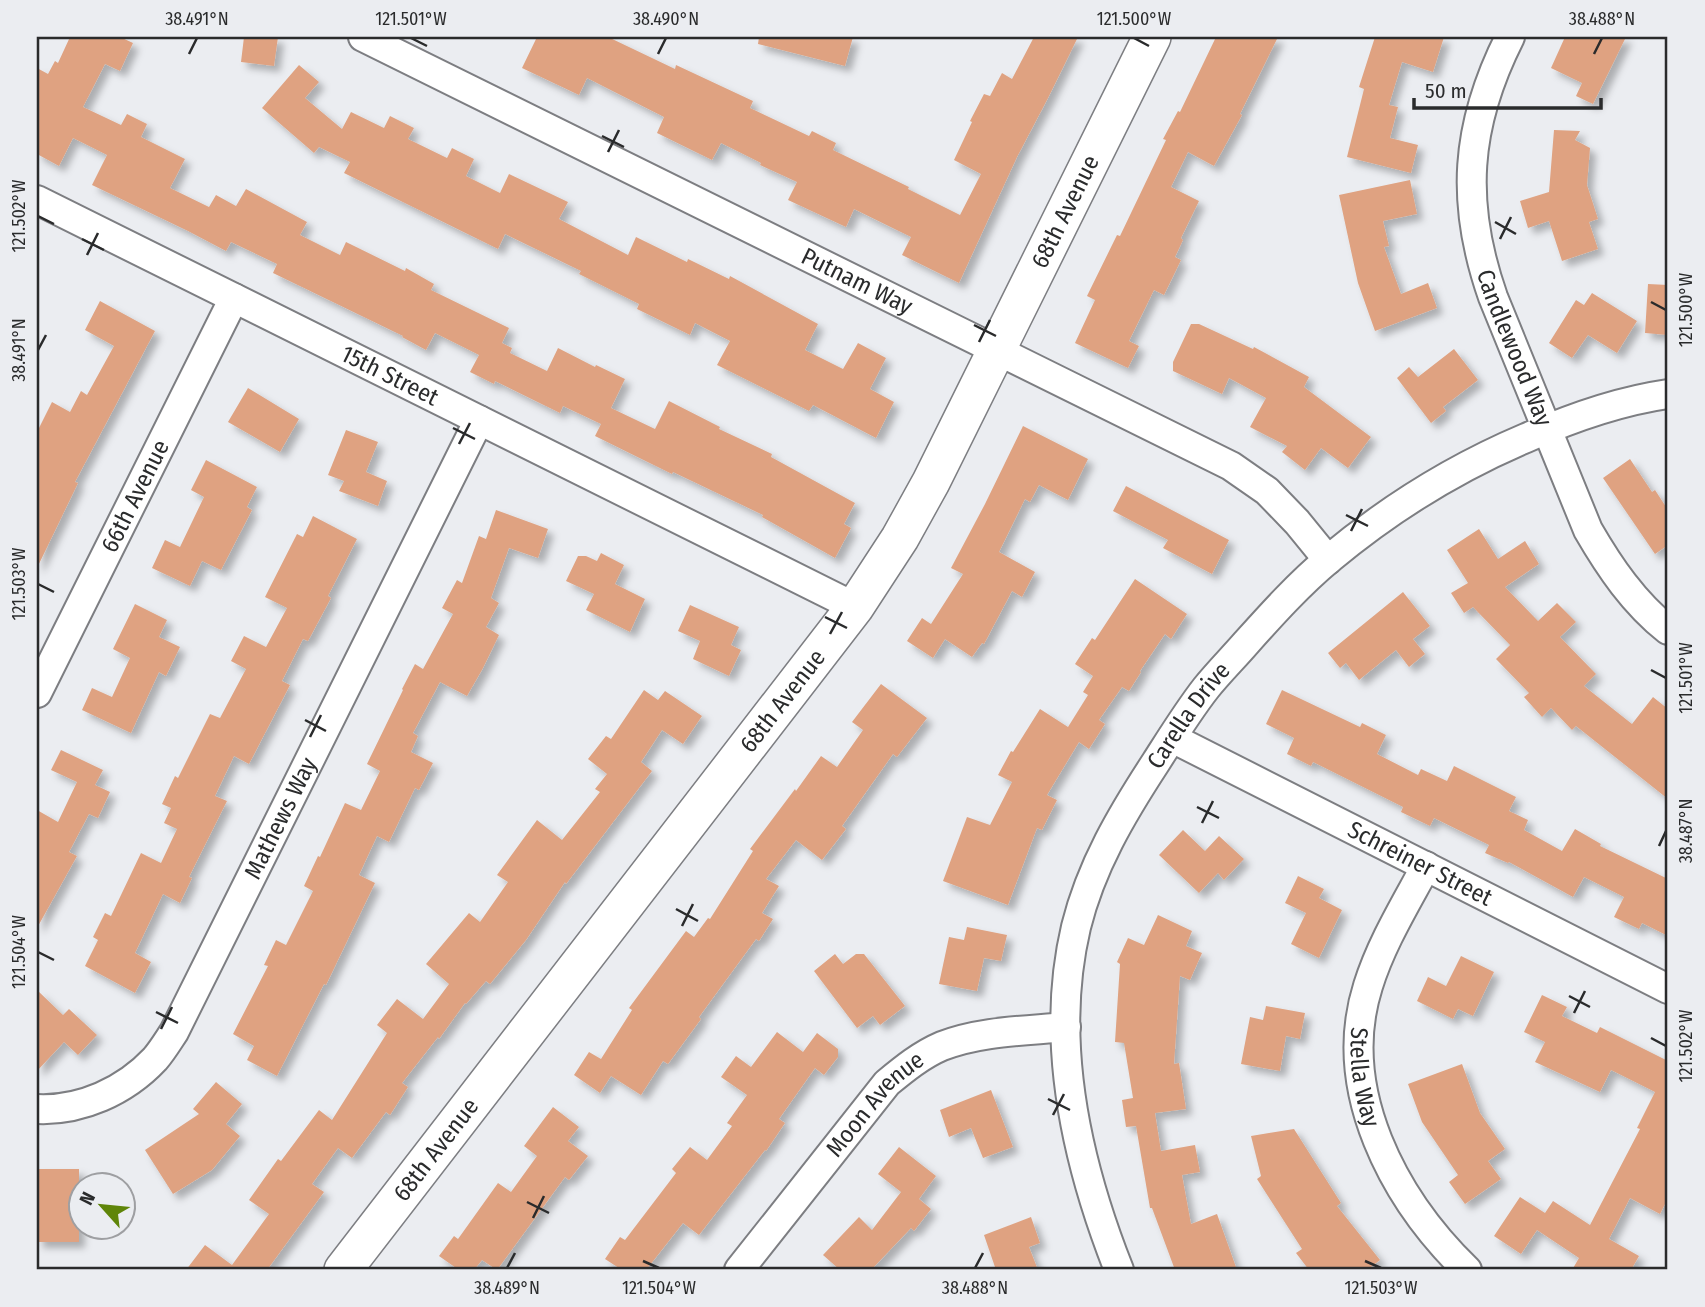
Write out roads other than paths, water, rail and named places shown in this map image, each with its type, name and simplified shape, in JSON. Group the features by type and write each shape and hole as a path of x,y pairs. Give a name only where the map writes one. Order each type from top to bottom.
{"street":[{"name":"Putnam Way","path":"363,37 1231,466 1266,491 1297,522 1328,560"},
{"name":"68th Avenue","path":"343,1270 855,607 900,538 932,482 1152,37"},
{"name":"Candlewood Way","path":"1510,37 1494,67 1482,102 1474,144 1471,191 1474,227 1483,269 1588,530 1606,562 1631,595 1668,630"},
{"name":"15th Street","path":"37,200 855,607"},
{"name":"66th Avenue","path":"37,693 234,298"},
{"name":"Carella Drive","path":"1119,1270 1101,1226 1076,1127 1066,1027 1068,976 1076,928 1087,889 1109,839 1129,803 1215,678 1275,611 1328,560 1384,517 1438,481 1546,429 1602,410 1668,394"},
{"name":"Mathews Way","path":"37,1109 80,1105 109,1094 132,1080 156,1058 174,1032 479,420"},
{"name":"Schreiner Street","path":"1172,737 1668,989"},
{"name":"Stella Way","path":"1426,866 1377,959 1360,1020 1359,1059 1363,1098 1374,1132 1394,1176 1423,1222 1467,1270"},
{"name":"Moon Avenue","path":"752,1265 887,1083 914,1061 940,1047 967,1038 1066,1027"}]}
